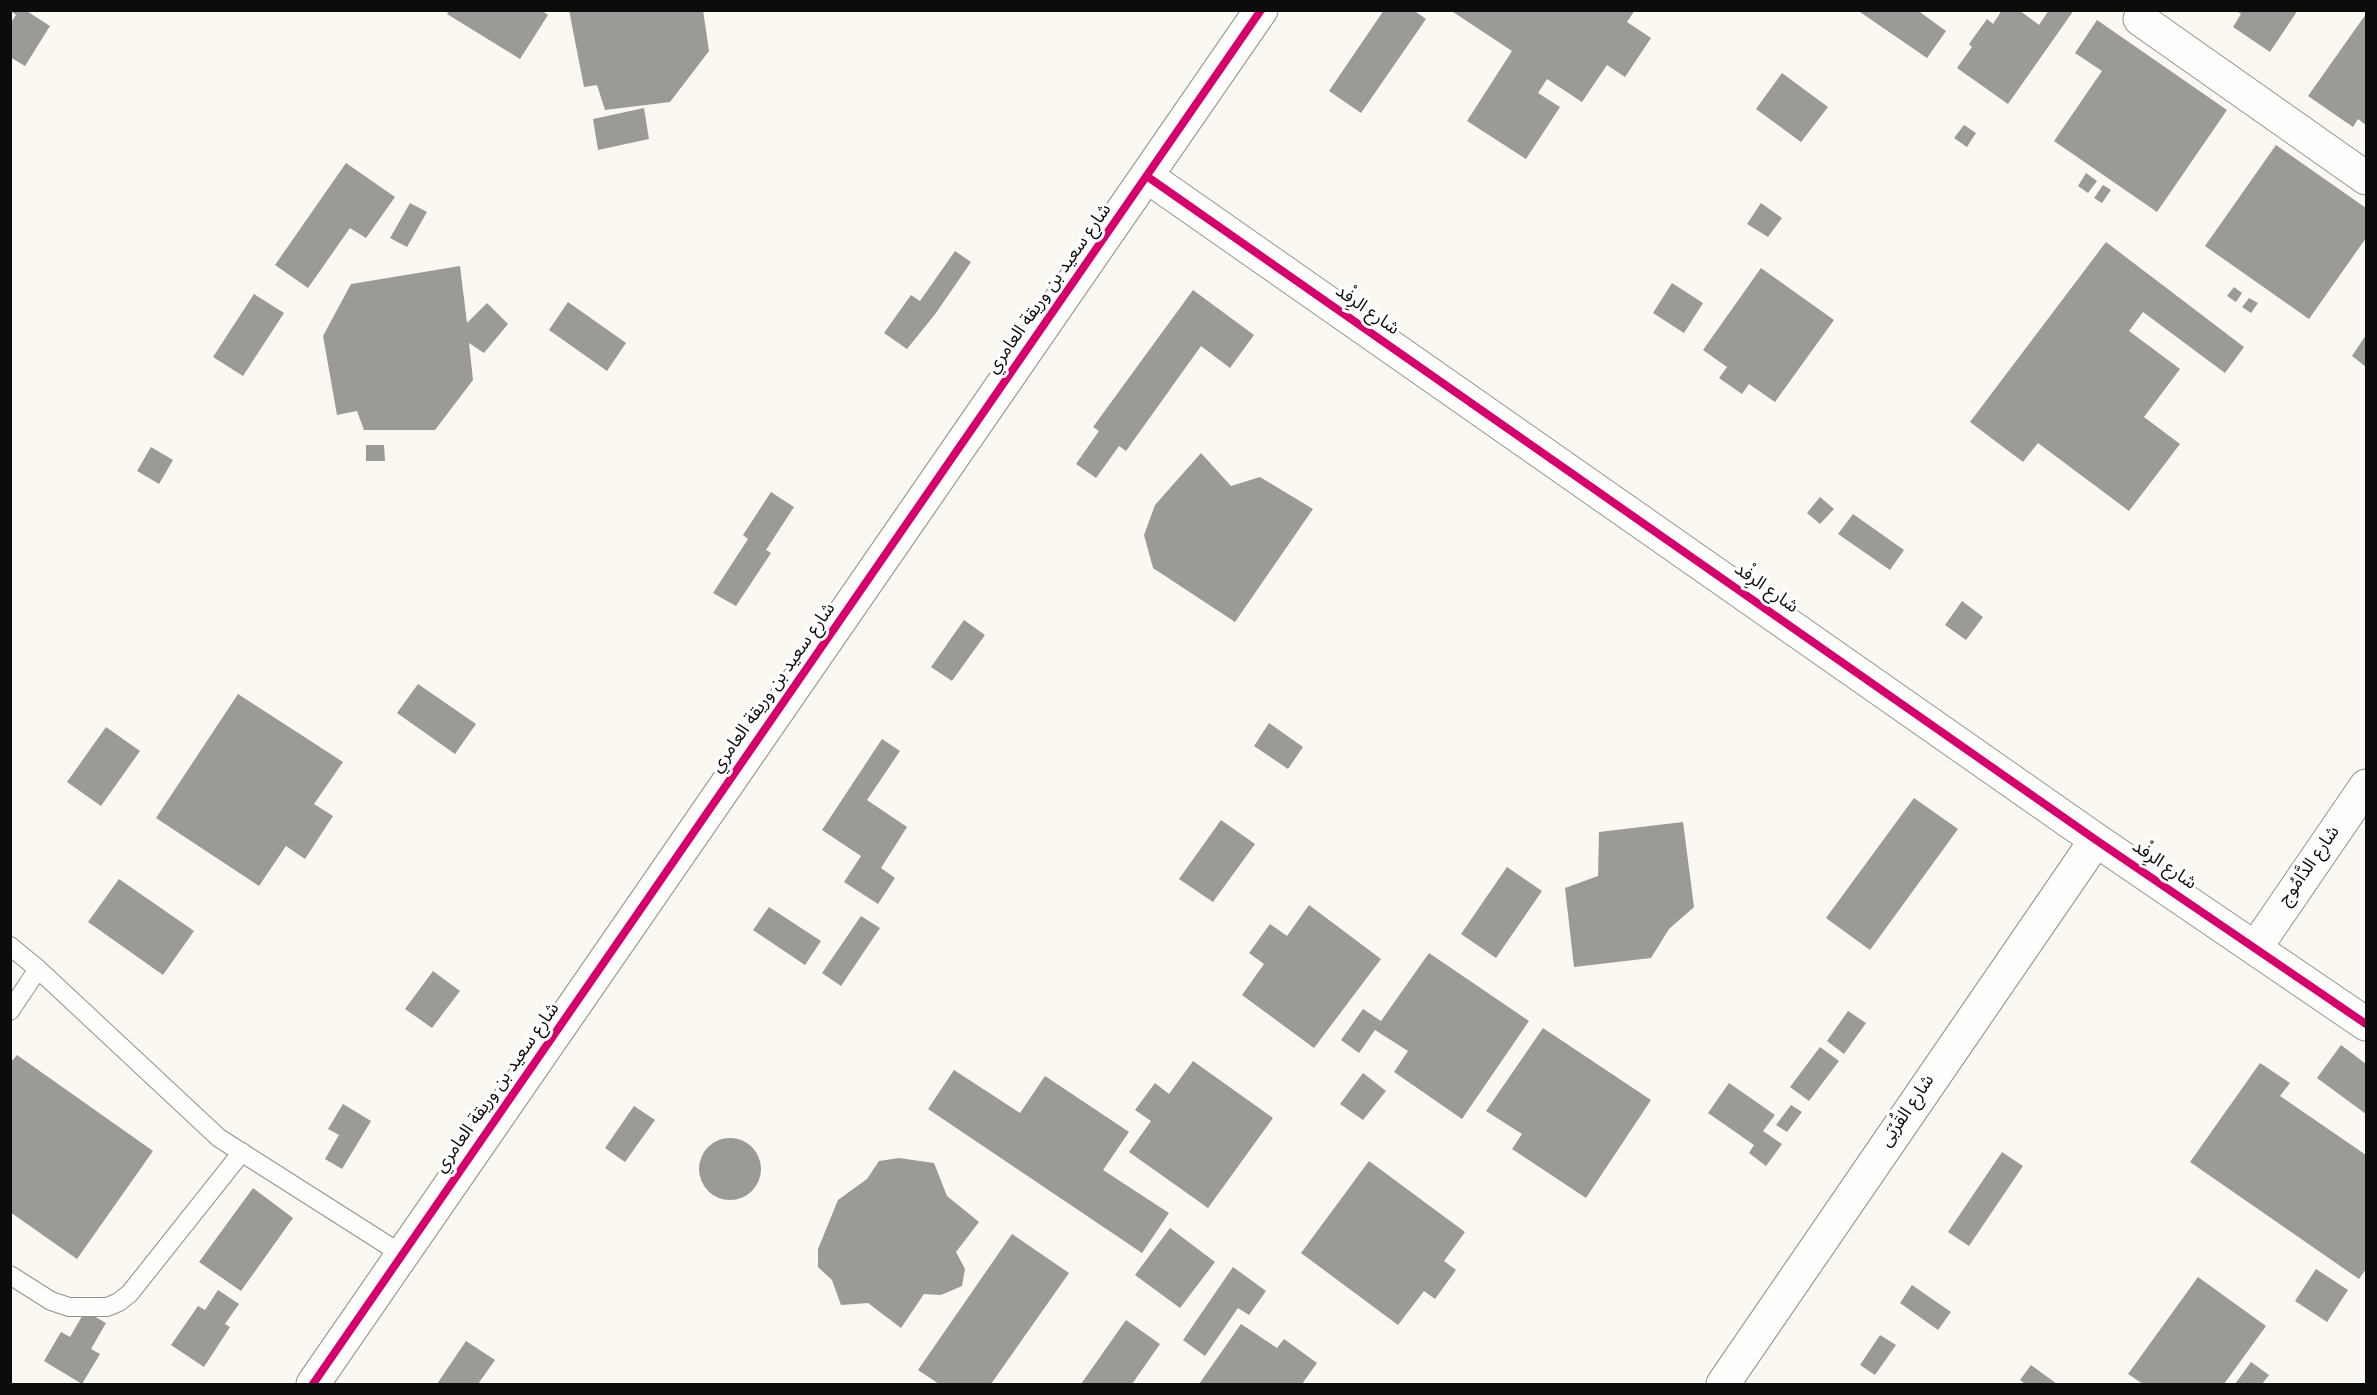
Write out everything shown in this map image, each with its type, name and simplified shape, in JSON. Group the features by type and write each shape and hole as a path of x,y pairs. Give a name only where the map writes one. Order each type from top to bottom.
{"street":[{"name":"شارع سعيد بن وريقة العامري","path":"313,1384 1148,177 1261,10"},
{"path":"2140,20 2367,178"},
{"name":"شارع الرِفْد","path":"1148,177 2096,840 2367,1024"},
{"name":"شارع الدَّامُوج","path":"2256,947 2367,786"},
{"name":"شارع القُرْبَى","path":"1723,1384 2096,840"}],"lane":[{"path":"10,946 38,969 219,1138 403,1255"},
{"path":"10,1011 38,969"},
{"path":"10,1275 51,1301 69,1307 107,1307 119,1302 130,1293 242,1152"}],"building":[{"path":"10,10 25,10 50,26 25,66 10,57 10,24 16,15"},
{"path":"449,10 541,10 548,15 520,59 447,14"},
{"path":"569,10 703,10 709,51 670,102 605,110 597,85 584,87"},
{"path":"1384,10 1413,10 1426,19 1361,113 1329,91"},
{"path":"1450,10 1635,10 1627,22 1651,38 1625,77 1607,65 1582,102 1547,79 1538,93 1560,107 1526,159 1467,121 1512,51"},
{"path":"1857,10 1917,10 1946,31 1927,58"},
{"path":"2002,10 2019,10 2039,25 2049,10 2074,10 2008,104 1957,68 1972,47 1969,44 1987,19 1993,24"},
{"path":"2235,10 2298,10 2270,52 2233,27 2241,14"},
{"path":"2366,14 2366,125 2358,119 2353,127 2308,96"},
{"path":"2097,20 2227,110 2157,212 2054,141 2102,71 2075,53"},
{"path":"1782,73 1828,107 1801,142 1756,109"},
{"path":"644,108 649,139 598,150 593,119"},
{"path":"1964,125 1976,133 1967,147 1954,138"},
{"path":"2276,145 2366,208 2366,238 2309,319 2205,246"},
{"path":"346,163 395,197 366,238 350,228 308,288 275,265"},
{"path":"2086,173 2097,181 2088,193 2078,186"},
{"path":"2103,185 2111,190 2102,203 2094,198"},
{"path":"410,203 427,212 407,247 390,238"},
{"path":"1761,203 1782,218 1768,237 1747,224"},
{"path":"2106,242 2244,347 2225,373 2143,312 2129,331 2180,369 2144,417 2180,444 2129,511 2038,443 2023,462 1970,422"},
{"path":"955,251 971,262 936,313 907,349 884,333 911,295 920,301"},
{"path":"460,266 467,323 487,303 508,324 484,353 469,343 473,380 435,430 364,430 357,411 337,415 323,336 351,284"},
{"path":"1761,268 1834,320 1775,402 1749,384 1742,394 1719,378 1727,367 1703,350"},
{"path":"1672,283 1703,303 1684,333 1653,313"},
{"path":"2234,287 2242,293 2236,302 2227,296"},
{"path":"1193,290 1254,335 1230,368 1201,346 1126,451 1119,446 1096,478 1076,464 1099,431 1093,427"},
{"path":"254,294 284,313 243,376 213,357"},
{"path":"2249,298 2258,303 2251,313 2242,307"},
{"path":"568,302 626,343 607,371 549,330"},
{"path":"2366,335 2366,367 2352,356"},
{"path":"366,445 384,445 385,461 366,461"},
{"path":"151,447 173,460 159,484 137,471"},
{"path":"1201,453 1231,486 1260,477 1313,509 1235,622 1153,568 1144,535 1155,505"},
{"path":"771,492 794,507 766,550 771,553 736,606 713,593 748,539 743,535"},
{"path":"1820,497 1834,509 1820,524 1807,513"},
{"path":"1853,514 1904,550 1890,570 1838,534"},
{"path":"1962,601 1983,617 1966,640 1945,625"},
{"path":"964,620 985,635 952,681 931,667"},
{"path":"418,684 476,724 455,754 397,713"},
{"path":"238,694 343,762 314,804 333,816 305,859 286,846 259,886 156,818"},
{"path":"1269,723 1303,747 1288,769 1254,746"},
{"path":"106,727 140,751 101,806 67,782"},
{"path":"882,739 900,751 867,800 907,827 881,868 895,878 878,904 844,882 861,856 822,830"},
{"path":"1914,798 1958,829 1870,950 1826,918"},
{"path":"1221,820 1255,844 1213,902 1179,879"},
{"path":"1683,822 1694,907 1669,929 1651,958 1574,967 1565,888 1598,876 1599,832"},
{"path":"1507,867 1542,891 1496,958 1461,934"},
{"path":"119,879 194,931 163,975 88,922"},
{"path":"1309,905 1381,959 1314,1048 1242,995 1264,964 1249,953 1270,924 1287,936"},
{"path":"769,907 821,941 805,965 753,930"},
{"path":"861,916 880,928 841,986 822,973"},
{"path":"1429,953 1529,1021 1462,1119 1394,1072 1408,1051 1375,1030 1359,1053 1341,1040 1363,1009 1381,1021"},
{"path":"433,971 460,991 432,1028 405,1009"},
{"path":"1848,1011 1866,1023 1844,1054 1827,1041"},
{"path":"1543,1028 1651,1100 1586,1198 1512,1149 1522,1134 1486,1111"},
{"path":"2341,1045 2366,1064 2366,1114 2317,1078"},
{"path":"1820,1047 1839,1061 1809,1101 1790,1087"},
{"path":"17,1055 153,1151 77,1259 10,1212 10,1063"},
{"path":"1193,1061 1273,1118 1208,1208 1129,1152 1151,1121 1135,1110 1155,1083 1169,1094"},
{"path":"2260,1063 2290,1083 2280,1096 2366,1155 2366,1269 2359,1279 2190,1162"},
{"path":"954,1070 1020,1113 1045,1076 1129,1132 1103,1170 1169,1213 1142,1253 928,1109"},
{"path":"1363,1073 1386,1091 1363,1120 1340,1104"},
{"path":"1729,1083 1775,1115 1763,1131 1782,1144 1766,1166 1749,1153 1754,1145 1708,1113"},
{"path":"343,1104 371,1121 342,1169 325,1159 339,1135 328,1129"},
{"path":"1791,1105 1802,1112 1787,1132 1776,1125"},
{"path":"634,1106 655,1120 625,1162 605,1148"},
{"path":"730,1138 747,1143 752,1147 756,1152 761,1169 756,1186 752,1191 747,1195 730,1200 713,1195 708,1191 704,1186 699,1169 704,1152 708,1147 713,1143"},
{"path":"2002,1152 2023,1166 1969,1246 1948,1232"},
{"path":"899,1158 934,1163 947,1196 979,1222 956,1252 965,1269 962,1286 941,1295 924,1294 901,1328 868,1303 841,1305 832,1280 818,1267 818,1249 838,1200 867,1179 879,1161"},
{"path":"1369,1161 1465,1232 1444,1261 1456,1270 1435,1299 1424,1291 1398,1325 1301,1253"},
{"path":"253,1188 293,1218 241,1291 199,1262"},
{"path":"1170,1228 1215,1262 1180,1308 1135,1275"},
{"path":"1012,1234 1069,1273 991,1384 939,1384 918,1370"},
{"path":"1233,1267 1266,1291 1249,1315 1238,1308 1205,1356 1183,1340"},
{"path":"2316,1269 2348,1290 2327,1322 2295,1301"},
{"path":"2198,1277 2266,1326 2224,1384 2143,1384 2128,1374"},
{"path":"1912,1285 1951,1312 1938,1330 1900,1303"},
{"path":"218,1290 239,1304 225,1324 230,1327 204,1367 171,1345 198,1306 205,1310"},
{"path":"85,1311 106,1323 91,1349 100,1354 82,1384 44,1361 61,1332 70,1337"},
{"path":"1126,1320 1160,1344 1132,1384 1081,1384"},
{"path":"1241,1324 1277,1348 1284,1339 1317,1363 1302,1384 1199,1384"},
{"path":"1880,1335 1896,1345 1875,1375 1860,1365"},
{"path":"466,1341 495,1360 478,1384 437,1384"},
{"path":"2251,1362 2269,1375 2262,1384 2235,1384"},
{"path":"2031,1365 2057,1384 2025,1384 2020,1380"}],"cycle path":[{"path":"313,1384 1261,10"},
{"path":"1148,177 2096,840 2366,1024"}]}
